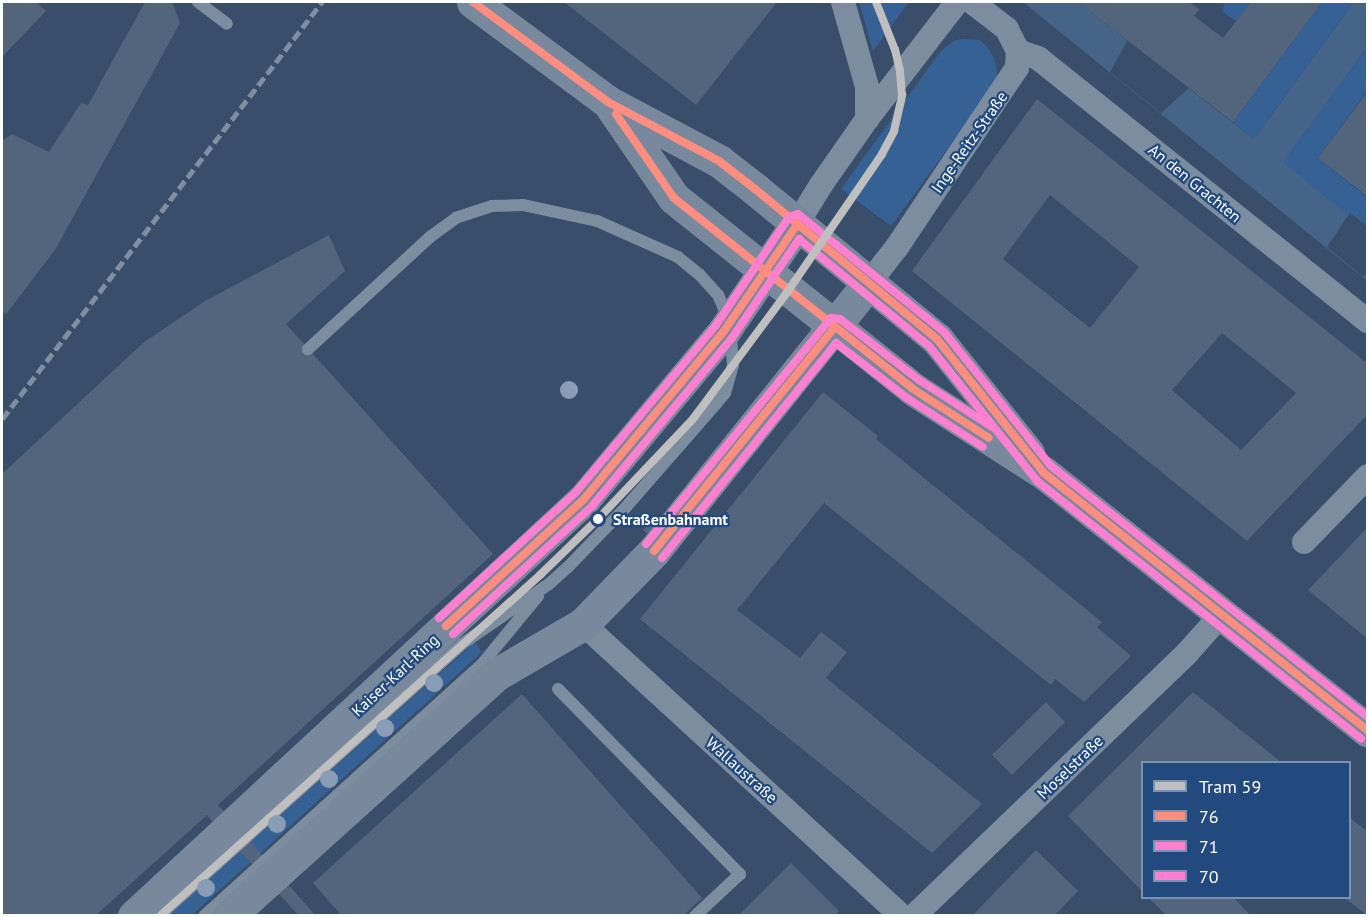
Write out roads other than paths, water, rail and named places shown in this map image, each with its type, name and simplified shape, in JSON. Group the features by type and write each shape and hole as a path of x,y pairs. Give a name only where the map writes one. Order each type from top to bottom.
{"street":[{"path":"473,2 608,102 719,161 937,339 1044,473"},
{"path":"843,2 867,87 867,118"},
{"path":"797,224 867,118 957,2"},
{"path":"972,2 1006,29 1018,51"},
{"name":"Inge-Reitz-Straße","path":"868,284 897,247 1011,81 1017,68 1018,51"},
{"name":"An den Grachten","path":"1018,51 1038,58 1368,321"},
{"path":"608,102 674,198 764,273 913,389 1044,473 1368,731"},
{"name":"Kaiser-Karl-Ring","path":"134,915 584,499 730,323 797,224"},
{"path":"229,915 497,674 583,624 654,551 868,284"},
{"path":"1304,542 1368,476"},
{"name":"Moselstraße","path":"914,915 1188,652 1221,614"},
{"name":"Wallaustraße","path":"583,624 902,915"}],"lane":[{"path":"198,2 227,24"},
{"name":"Kaiser-Karl-Ring","path":"204,915 482,664 549,584 626,507 716,404 725,393 733,365 730,323 718,295 700,275 678,257 597,221 523,205 501,205 456,218 430,237 308,349"},
{"name":"Kaiser-Karl-Ring","path":"159,915 462,644 549,584"},
{"path":"558,689 740,874 695,915"}],"railway":[{"path":"2,419 322,2"}],"tram line":[{"name":"59","path":"160,916 540,575 598,519 693,419 788,291 882,154 894,131 902,95 900,71 895,50 876,2"}],"place":[{"name":"Straßenbahnamt","path":"598,519"}]}
